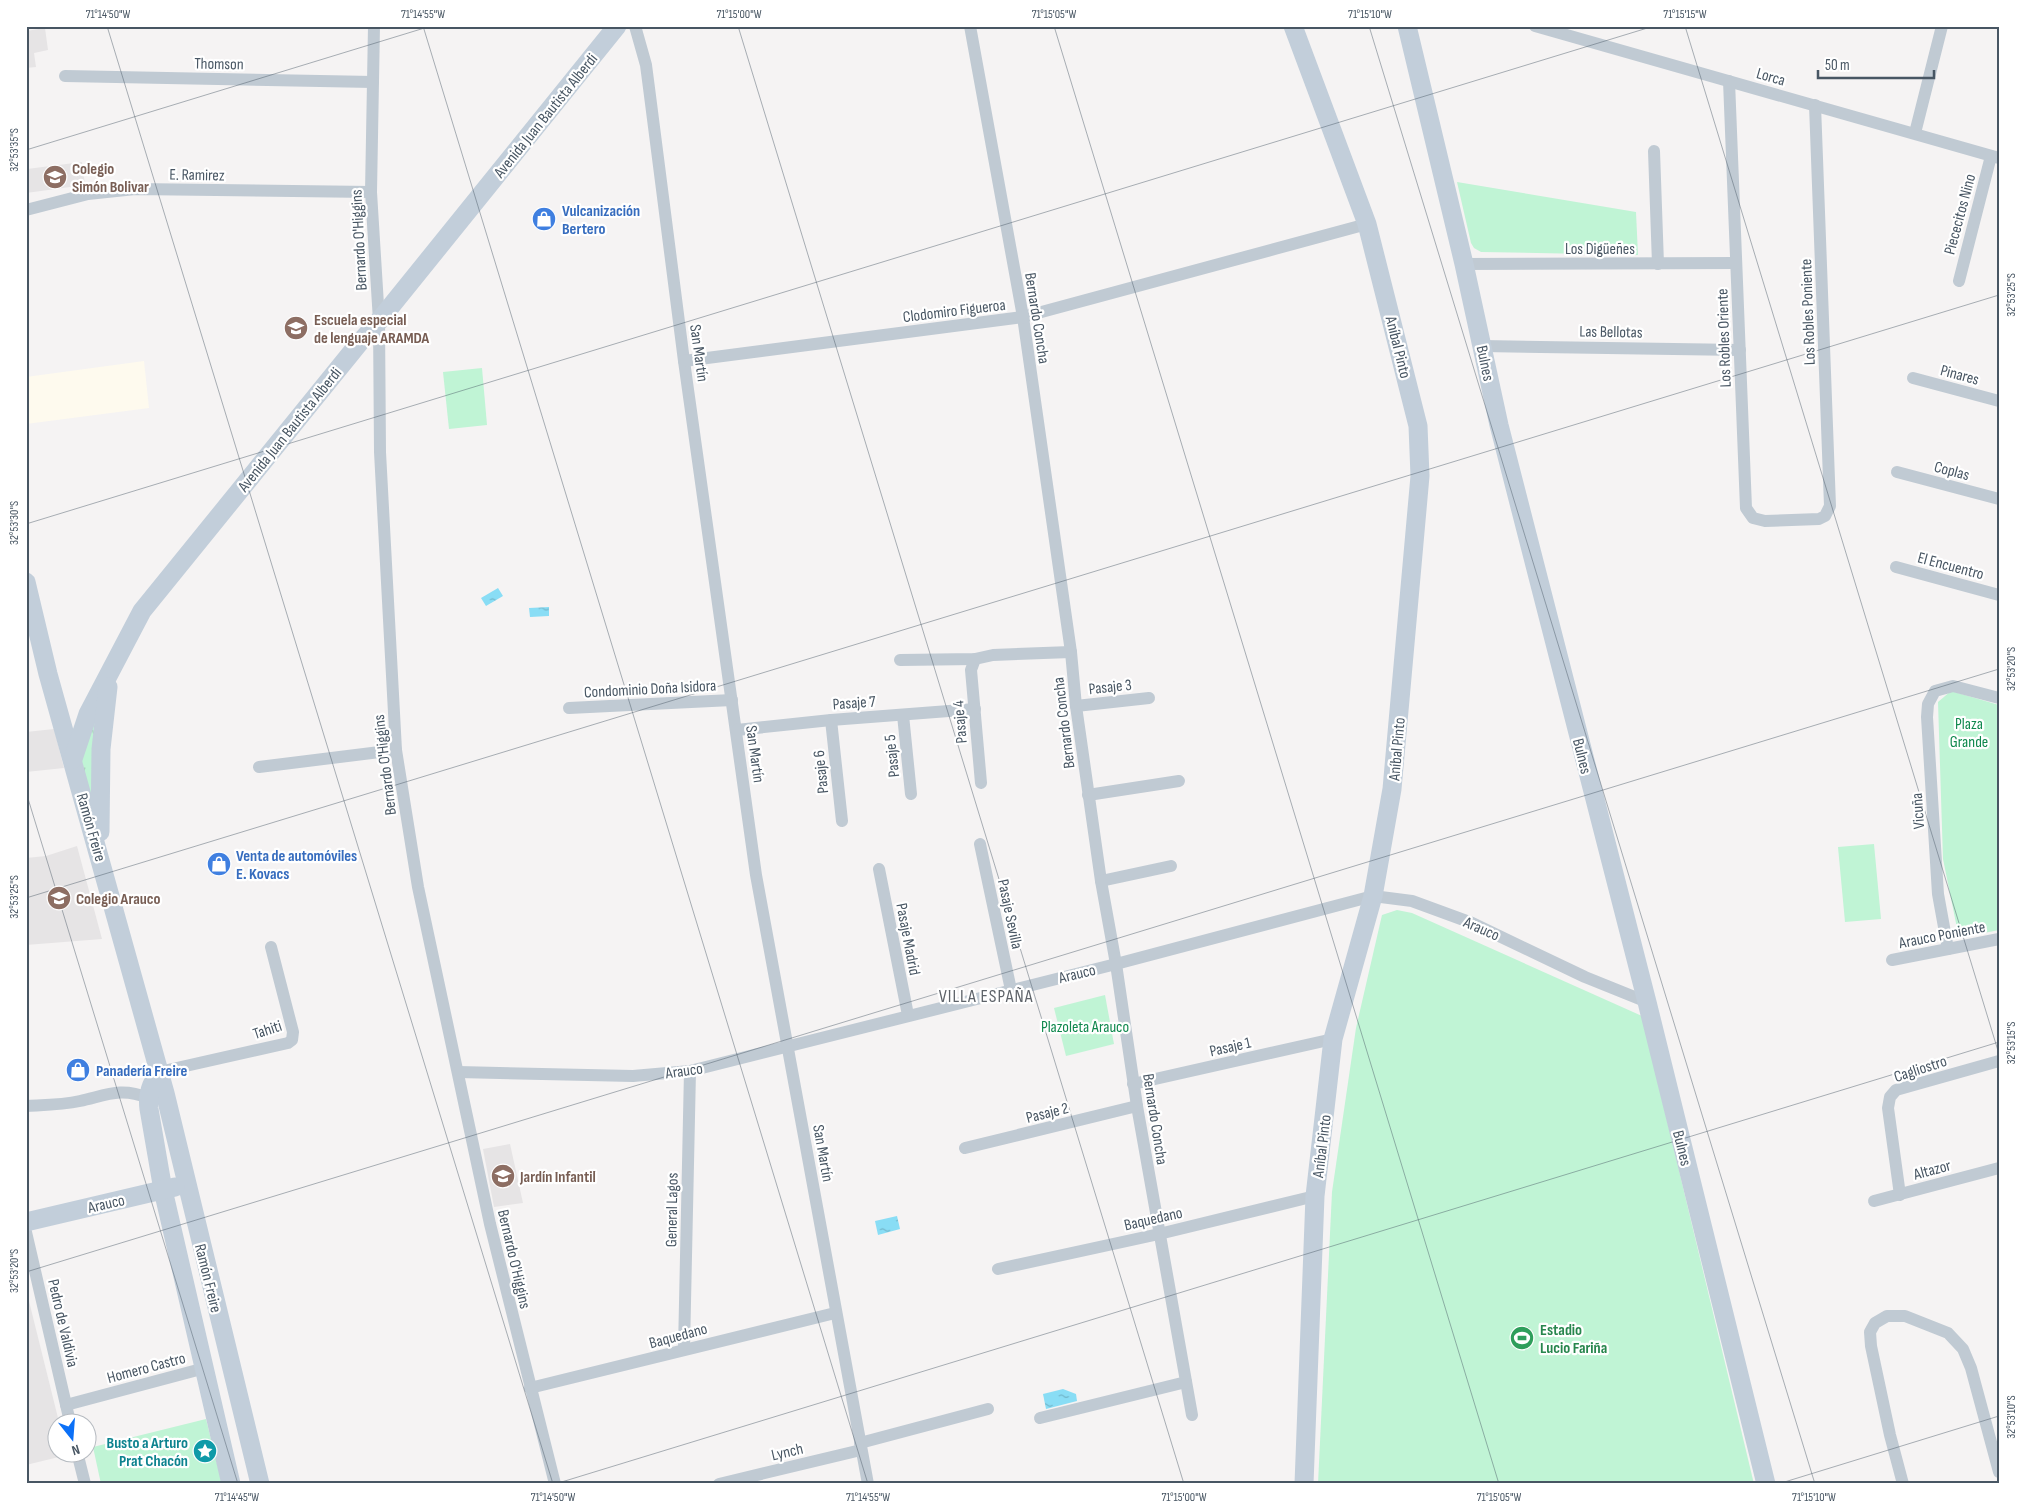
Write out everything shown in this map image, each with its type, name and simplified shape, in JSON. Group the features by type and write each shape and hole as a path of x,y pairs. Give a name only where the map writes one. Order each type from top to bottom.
{"street":[{"name":"Bernardo O'Higgins","path":"374,26 370,192 379,321 380,452 396,750 418,887 490,1224 555,1484"},
{"name":"Avenida Juan Bautista Alberdi","path":"73,760 88,714 142,611 617,26"},
{"name":"San Martín","path":"635,26 646,65 684,361 756,875 835,1313 868,1484"},
{"name":"Bernardo Concha","path":"970,26 1023,317 1071,652 1076,706 1101,881 1116,964 1133,1084 1192,1415"},
{"name":"Aníbal Pinto","path":"1293,26 1367,224 1418,426 1420,476 1392,789 1374,896 1333,1039 1315,1196 1304,1484"},
{"name":"Bulnes","path":"1406,26 1464,264 1499,425 1647,1002 1766,1484"},
{"name":"Lorca","path":"1534,26 1995,157"},
{"path":"1914,133 1942,26"},
{"name":"Thomson","path":"64,76 373,82"},
{"name":"Los Robles Oriente","path":"1730,81 1746,508 1753,518 1765,521 1811,520 1825,516"},
{"name":"Los Robles Poniente","path":"1815,106 1830,501 1828,512 1825,516"},
{"path":"1654,151 1658,264"},
{"name":"Piececitos Nino","path":"1959,280 1995,157"},
{"name":"E. Ramirez","path":"26,210 88,194 135,189 370,192"},
{"name":"Clodomiro Figueroa","path":"684,361 1023,317 1367,224"},
{"name":"Los Digüeñes","path":"1464,264 1736,263"},
{"name":"Las Bellotas","path":"1482,346 1740,350"},
{"name":"Pinares","path":"1913,378 1999,401"},
{"name":"Coplas","path":"1897,472 1999,500"},
{"name":"El Encuentro","path":"1896,566 1999,595"},
{"name":"Ramón Freire","path":"26,582 59,712 171,1118 260,1484"},
{"path":"900,660 975,659 993,655 1071,652"},
{"name":"Pasaje 4","path":"975,659 971,670 981,783"},
{"path":"104,870 99,800 104,711 110,670"},
{"name":"Vicuña","path":"1948,949 1938,894 1927,717 1928,704 1935,691 1953,686 1999,698"},
{"name":"Pasaje 3","path":"1076,706 1149,698"},
{"name":"Condominio Doña Isidora","path":"569,708 732,700"},
{"name":"Pasaje 7","path":"737,730 831,720 975,709"},
{"path":"59,712 74,715 88,714"},
{"name":"Pasaje 5","path":"903,715 911,794"},
{"name":"Pasaje 6","path":"831,720 842,821"},
{"path":"259,767 396,750"},
{"path":"1088,795 1179,781"},
{"name":"Pasaje Sevilla","path":"980,844 1011,990"},
{"path":"1101,881 1171,866"},
{"name":"Pasaje Madrid","path":"879,869 908,1015"},
{"name":"Arauco","path":"458,1072 633,1076 690,1071 1116,964 1374,896 1412,901 1472,923 1585,977 1647,1002"},
{"name":"Arauco Poniente","path":"1892,960 1999,939"},
{"name":"Tahiti","path":"159,1072 288,1043 292,1040 294,1032 270,947"},
{"name":"Pasaje 1","path":"1133,1084 1333,1039"},
{"name":"Cagliostro","path":"1900,1195 1888,1108 1893,1093 1896,1090 1999,1061"},
{"name":"General Lagos","path":"684,1349 690,1071"},
{"path":"148,1098 152,1082 159,1072"},
{"path":"26,1106 71,1102 122,1091 137,1094 159,1104 171,1118"},
{"name":"Ramón Freire","path":"148,1098 163,1190 232,1484"},
{"name":"Pasaje 2","path":"965,1148 1137,1106"},
{"name":"Altazor","path":"1874,1202 1999,1168"},
{"name":"Arauco","path":"26,1222 186,1184"},
{"name":"Baquedano","path":"998,1270 1159,1234 1315,1196"},
{"name":"Pedro de Valdivia","path":"26,1232 68,1412"},
{"name":"Baquedano","path":"530,1388 835,1313"},
{"path":"1903,1484 1890,1435 1871,1346 1870,1332 1875,1323 1887,1316 1905,1316 1948,1333 1963,1349 1971,1368 1999,1472"},
{"name":"Homero Castro","path":"66,1405 205,1368"},
{"path":"1040,1418 1186,1382"},
{"name":"Lynch","path":"720,1484 988,1409"},
{"path":"79,1462 84,1484"}],"shaded area":[{"path":"45,28 48,50 34,53 36,67 26,68 26,31"},
{"name":"Colegio Simón Bolivar","path":"82,162 85,185 26,193 26,165 27,169"},
{"path":"144,361 149,408 26,424 26,377"},
{"path":"54,729 64,768 26,772 26,732"},
{"name":"Colegio Arauco","path":"77,846 102,939 26,945 26,858 46,856"},
{"name":"Jardín Infantil","path":"510,1144 523,1203 494,1207 483,1149"},
{"path":"26,1289 57,1412 48,1412 48,1460 26,1465"}],"green space":[{"path":"1457,182 1636,212 1638,255 1481,252 1474,248 1471,243"},
{"path":"482,368 487,425 449,429 443,372"},
{"name":"Plaza Grande","path":"1951,691 1999,705 1999,930 1959,938 1943,859 1938,702"},
{"path":"98,713 90,804 79,757"},
{"path":"1874,844 1881,919 1845,922 1838,847"},
{"name":"Estadio Lucio Fariña","path":"1397,910 1412,913 1642,1016 1754,1484 1318,1484 1332,1192 1356,1028 1382,915"},
{"name":"Plazoleta Arauco","path":"1105,995 1114,1044 1066,1056 1054,1008"},
{"path":"206,1419 222,1484 101,1484 96,1462 98,1462 98,1446"}],"water":[{"path":"498,588 503,596 486,606 481,598"},
{"path":"549,607 549,616 530,617 529,608"},
{"path":"897,1216 900,1229 878,1235 875,1221"},
{"path":"1063,1389 1076,1394 1077,1401 1046,1409 1043,1394"}],"place":[{"name":"Colegio Simón Bolivar","path":"55,177"},
{"name":"Vulcanización Bertero","path":"544,219"},
{"name":"Escuela especial de lenguaje ARAMDA","path":"296,328"},
{"name":"Venta de automóviles E. Kovacs","path":"219,864"},
{"name":"Colegio Arauco","path":"59,898"},
{"name":"Panadería Freire","path":"78,1070"},
{"name":"Jardín Infantil","path":"503,1176"},
{"name":"Estadio Lucio Fariña","path":"1522,1338"},
{"name":"Busto a Arturo Prat Chacón","path":"205,1451"}],"district":[{"name":"VILLA ESPAÑA","path":"986,996"}]}
